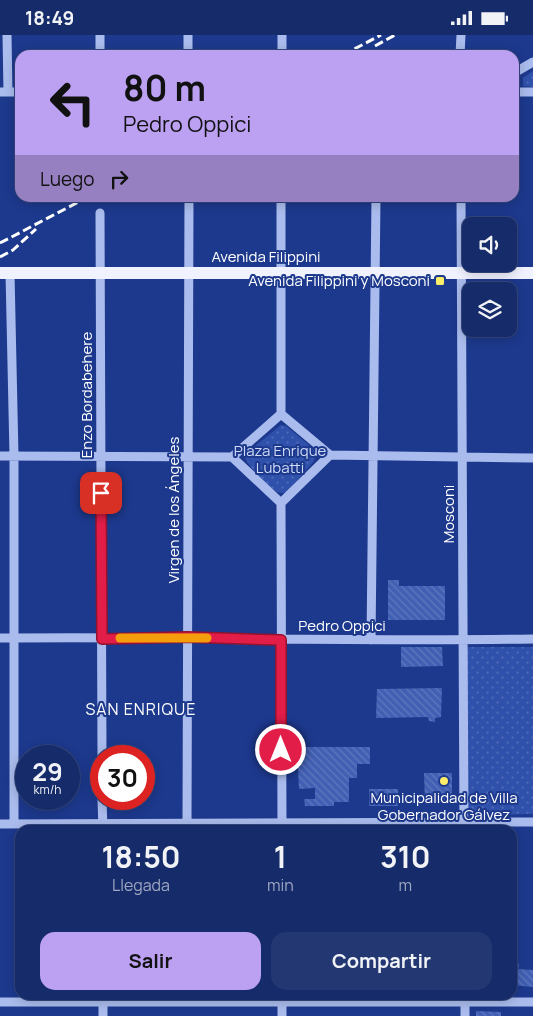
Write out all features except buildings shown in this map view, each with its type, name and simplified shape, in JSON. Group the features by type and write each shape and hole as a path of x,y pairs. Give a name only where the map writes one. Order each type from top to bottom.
{"main road":[{"name":"Avenida Filippini","path":"5,273 533,273"}],"street":[{"path":"4,92 8,35"},
{"path":"100,35 100,50"},
{"path":"188,35 188,50"},
{"path":"282,35 282,50"},
{"path":"460,50 461,35"},
{"path":"519,70 533,62"},
{"path":"519,92 533,92"},
{"name":"Virgen de los Ángeles","path":"187,823 189,202"},
{"path":"0,456 232,457 281,413 281,202"},
{"path":"371,640 376,202"},
{"name":"Mosconi","path":"461,202 464,825"},
{"name":"Enzo Bordabehere","path":"100,213 102,745"},
{"path":"5,273 14,456 14,823"},
{"path":"281,413 330,455 533,458"},
{"path":"282,825 281,503 330,455"},
{"path":"232,457 281,503"},
{"name":"Pedro Oppici","path":"0,639 187,637 281,640 533,639"},
{"path":"102,810 102,825"},
{"path":"481,825 533,822"},
{"path":"0,823 58,825"},
{"path":"144,825 187,823 250,825"},
{"path":"0,1002 52,1000"},
{"path":"103,1000 103,1016"},
{"path":"282,1000 282,1016"},
{"path":"465,1000 466,1016"},
{"path":"499,1000 533,1002"}],"green space":[{"path":"533,71 533,87 523,86 523,78"},
{"name":"Plaza Enrique Lubatti","path":"281,425 286,426 316,451 313,462 286,493 274,490 264,482 249,465 244,455"},
{"path":"465,647 533,647 533,814 468,815"}],"railway":[{"path":"352,50 381,35"},
{"path":"375,46 395,35"},
{"path":"0,243 78,202"},
{"path":"0,257 13,250 36,229"}],"slow traffic":[{"path":"120,638 207,638"}],"place":[{"name":"Avenida Filippini y Mosconi","path":"440,281"},
{"name":"Municipalidad de Villa Gobernador Gálvez","path":"444,781"}],"district":[{"name":"SAN ENRIQUE","path":"141,709"}],"route":[{"path":"101,493 102,639 187,637 281,640 281,750"}]}
